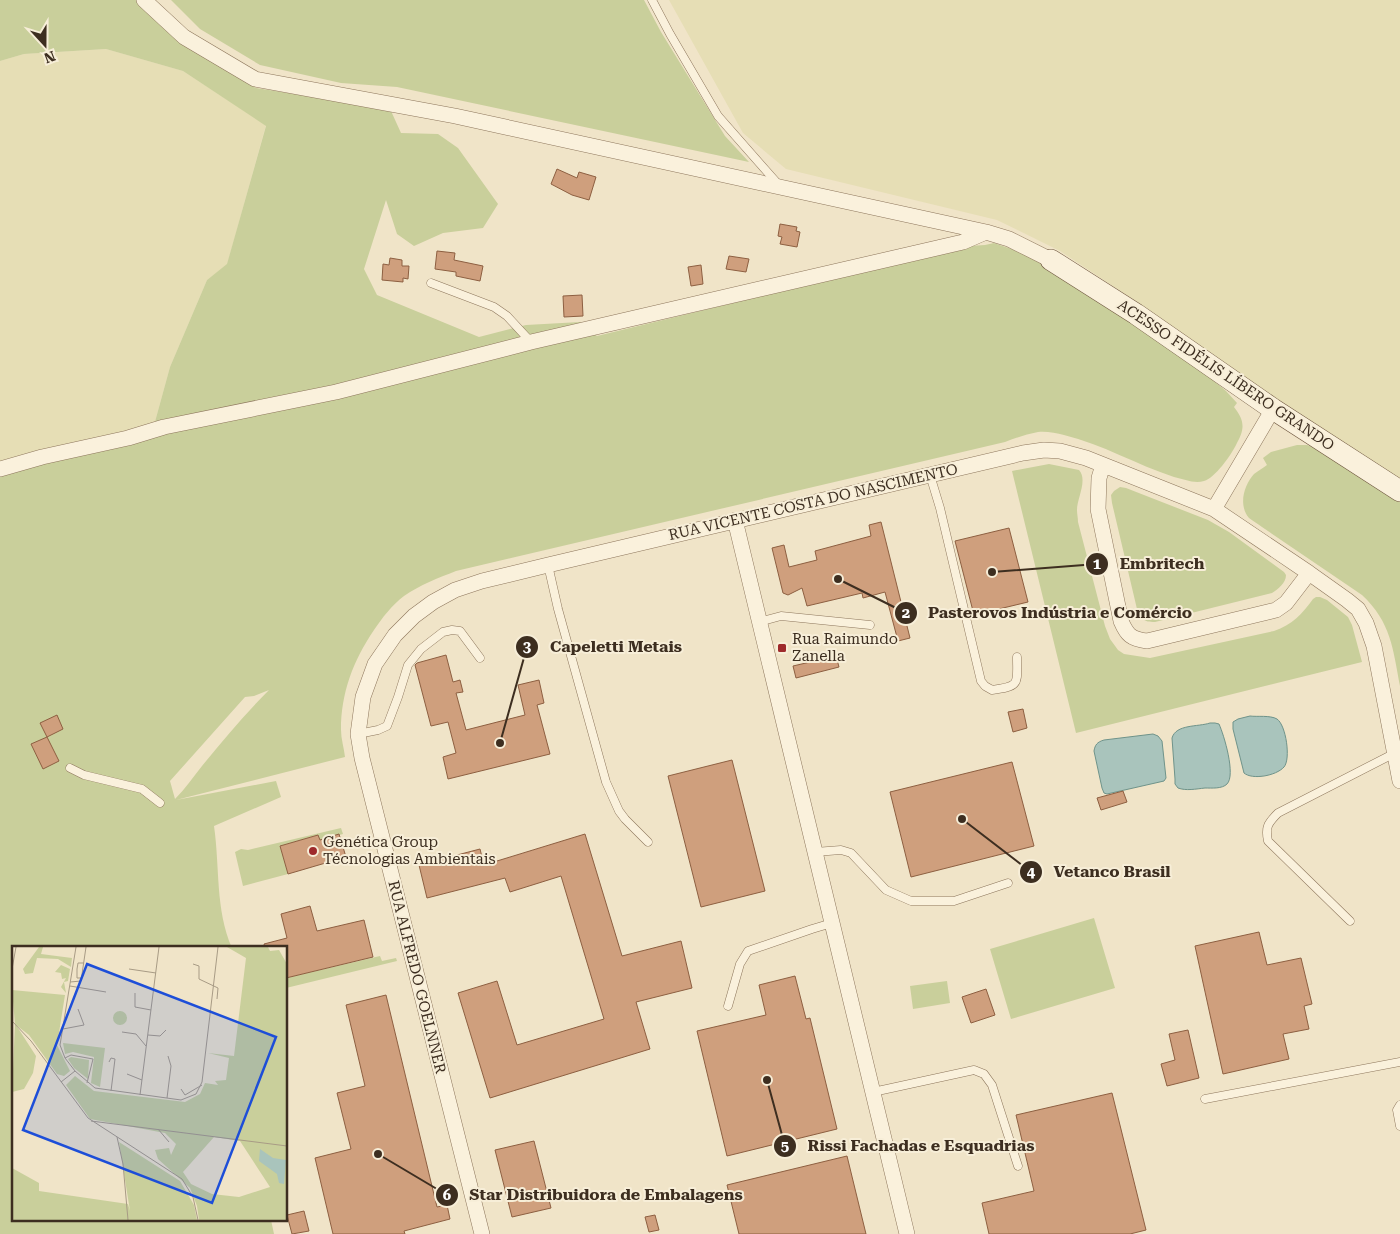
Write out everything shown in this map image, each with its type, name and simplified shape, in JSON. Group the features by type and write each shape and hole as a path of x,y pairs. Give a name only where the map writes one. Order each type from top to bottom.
{"street":[{"path":"144,0 184,37 255,79 455,116 986,232 1009,239 1051,260"},
{"path":"0,469 128,438 164,427 336,392 531,342 962,242 986,232"},
{"name":"ACESSO FIDÉLIS LÍBERO GRANDO","path":"1051,260 1136,314 1273,409 1400,491"},
{"path":"1214,509 1273,409"},
{"name":"RUA VICENTE COSTA DO NASCIMENTO","path":"414,616 433,602 455,590 482,581 1023,453 1044,450 1060,451 1086,458 1214,509 1309,573 1358,609 1366,622 1374,646 1400,780"},
{"path":"1103,465 1099,478 1098,509 1121,621 1124,630 1130,636 1138,640 1147,641 1276,610 1286,603 1309,573"},
{"path":"735,520 907,1234"},
{"name":"RUA ALFREDO GOELNNER","path":"414,616 395,635 375,664 363,697 358,734 362,758 482,1234"}],"lane":[{"path":"652,0 718,116 779,187"},
{"path":"431,283 494,307 507,316 531,342"},
{"path":"930,475 940,508 981,680 985,686 992,690 1010,688 1015,684 1017,678 1017,657"},
{"path":"548,565 558,609 606,782 624,819 648,842"},
{"path":"759,622 781,616 870,625"},
{"path":"358,734 387,726 408,665 422,649 443,632 460,631 480,658"},
{"path":"1350,921 1268,841 1266,831 1269,822 1278,813 1395,753"},
{"path":"70,768 84,776 142,789 160,803"},
{"path":"814,852 842,850 851,853 886,890 911,901 954,900 1008,883"},
{"path":"728,1006 740,964 748,951 832,923"},
{"path":"1205,1099 1400,1062"},
{"path":"872,1092 974,1070 984,1074 992,1085 1018,1166"},
{"path":"1400,1105 1397,1110 1400,1126"}],"shaded area":[{"path":"669,0 1400,0 1400,484 1140,304 1060,251 997,220 786,169 743,133"},
{"path":"106,49 183,71 266,125 227,265 207,280 170,367 153,429 0,464 0,61 24,54"}],"green space":[{"path":"0,0 139,0 180,43 256,88 391,111 401,133 438,134 458,148 498,204 483,228 443,233 414,246 397,234 386,200 364,269 377,295 479,337 526,325 580,322 597,336 969,246 994,243 1026,254 1049,268 1069,284 1183,355 1226,391 1237,403 1234,407 1242,421 1241,434 1236,445 1218,471 1204,481 1196,482 1160,472 1078,439 1054,433 1038,432 1005,442 456,571 410,592 395,603 380,621 354,666 343,703 341,733 345,757 176,800 276,781 281,797 214,826 220,903 231,946 12,946 12,1222 271,1222 274,1234 0,1234 0,464 153,429 170,367 207,280 227,264 266,126 183,71 106,49 24,54 0,61","holes":["269,690 226,737 175,799 170,781 245,697 254,696"]},
{"path":"171,0 644,0 661,32 725,136 749,162 397,87 341,83 260,65 200,29"},
{"path":"1297,445 1307,445 1319,449 1400,499 1400,686 1393,648 1385,626 1372,605 1362,595 1249,518 1246,513 1243,501 1245,489 1254,474 1267,465 1263,458 1271,452"},
{"path":"1049,464 1079,470 1081,474 1082,484 1077,505 1078,522 1105,626 1110,639 1118,650 1124,654 1150,658 1274,631 1291,622 1301,614 1313,599 1320,597 1327,600 1348,617 1362,662 1076,733 1012,471"},
{"path":"1120,487 1208,520 1229,532 1284,572 1286,575 1285,581 1272,593 1155,622 1145,621 1137,609 1112,503 1111,495"},
{"path":"341,828 343,834 320,840 318,835 280,846 288,874 243,886 235,852 241,849 248,850"},
{"path":"1094,918 1115,988 1011,1019 990,949"},
{"path":"380,956 382,961 396,958 397,961 288,988 288,978"},
{"path":"947,981 950,1003 913,1009 910,986"}],"water":[{"path":"1250,716 1277,719 1283,728 1287,757 1284,767 1276,773 1258,777 1244,773 1233,722"},
{"path":"1210,723 1219,724 1226,745 1230,764 1227,784 1220,787 1188,790 1178,788 1175,784 1172,738 1178,730 1183,728"},
{"path":"1153,734 1162,741 1166,778 1164,781 1107,794 1104,793 1094,751 1097,744 1104,740"}],"building":[{"path":"557,169 577,178 579,172 596,177 589,200 572,195 551,184"},
{"path":"780,224 797,227 796,231 800,232 797,247 780,244 782,237 778,236"},
{"path":"437,251 455,253 454,260 483,266 480,281 456,276 456,272 435,269"},
{"path":"729,256 749,259 746,272 726,269"},
{"path":"390,258 402,260 402,266 409,266 408,279 403,278 403,282 382,280 383,264 389,265"},
{"path":"701,265 703,284 691,286 688,267"},
{"path":"582,295 583,316 564,317 563,296"},
{"path":"881,522 910,638 898,641 885,592 863,598 862,593 807,606 802,588 788,595 783,593 772,548 784,545 789,567 817,560 815,551 871,536 869,525"},
{"path":"1009,528 1028,602 974,615 955,541"},
{"path":"446,655 453,682 460,680 463,692 456,693 466,730 525,715 518,685 539,680 544,703 537,705 550,754 448,779 443,757 456,753 448,722 431,726 415,665"},
{"path":"836,656 839,667 796,678 793,666"},
{"path":"1023,709 1027,728 1013,732 1008,712"},
{"path":"57,715 63,729 47,737 40,723"},
{"path":"47,737 59,761 43,769 31,744"},
{"path":"732,760 765,891 701,907 668,776"},
{"path":"1012,762 1034,846 911,877 890,792"},
{"path":"1123,791 1127,802 1101,810 1097,798"},
{"name":"Genética Group Técnologias Ambientais","path":"339,834 346,857 288,874 280,846 318,835 320,840"},
{"path":"585,834 622,956 681,941 692,988 636,1002 650,1049 490,1098 458,993 497,981 517,1045 604,1019 561,876 510,892 505,878 427,898 419,865 480,849 484,865"},
{"path":"310,906 317,931 364,920 373,957 288,978 288,946 264,946 264,944 287,938 281,914"},
{"path":"1259,932 1267,965 1301,958 1312,1004 1304,1006 1309,1029 1283,1034 1289,1059 1223,1074 1195,946"},
{"path":"795,976 806,1019 810,1018 837,1129 727,1156 697,1031 766,1015 759,985"},
{"path":"986,989 995,1015 971,1023 962,997"},
{"path":"386,995 437,1207 447,1205 450,1219 404,1231 405,1234 333,1234 315,1158 351,1149 337,1093 365,1086 346,1005"},
{"path":"1188,1030 1199,1078 1167,1086 1161,1064 1175,1060 1169,1034"},
{"path":"1112,1093 1146,1230 1130,1234 989,1234 982,1203 1034,1191 1016,1115"},
{"path":"534,1141 551,1208 512,1217 495,1150"},
{"path":"847,1156 866,1234 739,1234 727,1185"},
{"path":"304,1211 309,1231 292,1234 288,1215"},
{"path":"655,1215 659,1230 649,1232 645,1217"}],"place":[{"name":"Embritech","path":"992,572"},
{"name":"Pasterovos Indústria e Comércio","path":"838,579"},
{"name":"Rua Raimundo Zanella","path":"782,648"},
{"name":"Capeletti Metais","path":"500,743"},
{"name":"Vetanco Brasil","path":"962,819"},
{"name":"Genética Group Técnologias Ambientais","path":"313,851"},
{"name":"Rissi Fachadas e Esquadrias","path":"767,1080"},
{"name":"Star Distribuidora de Embalagens","path":"378,1154"}]}
